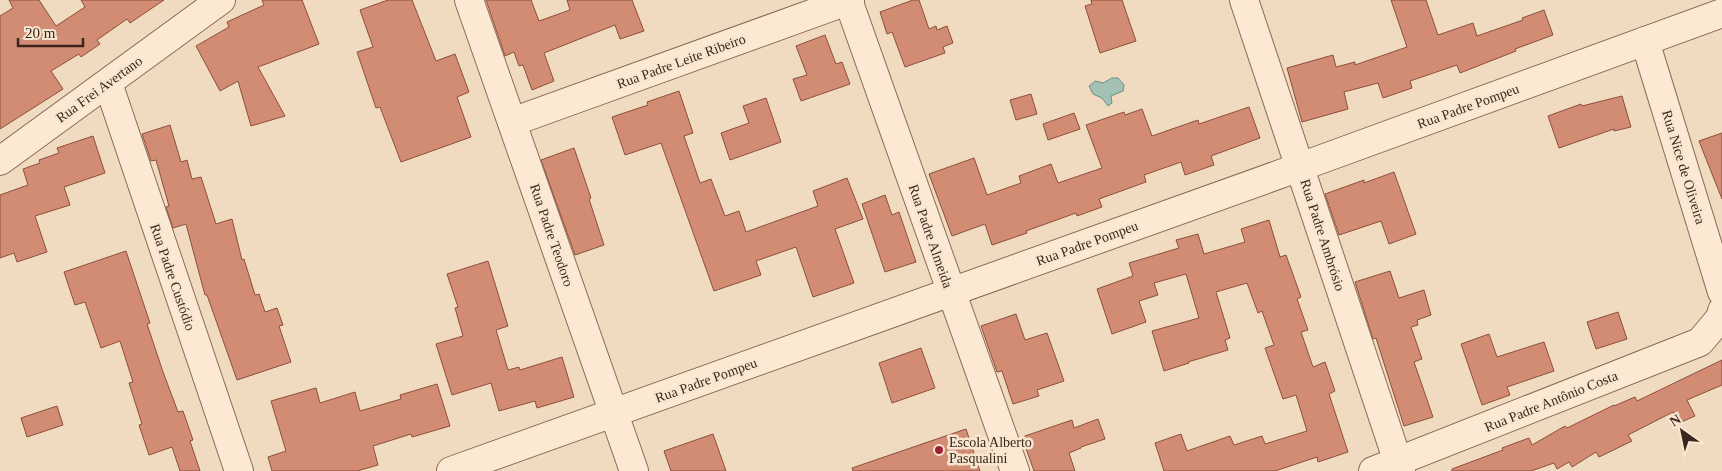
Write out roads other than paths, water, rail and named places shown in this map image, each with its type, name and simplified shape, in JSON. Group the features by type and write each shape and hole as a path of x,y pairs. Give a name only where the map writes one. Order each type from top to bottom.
{"street":[{"name":"Rua Frei Avertano","path":"0,160 221,0"},
{"name":"Rua Padre Teodoro","path":"469,0 634,471"},
{"name":"Rua Padre Leite Ribeiro","path":"512,122 849,0"},
{"name":"Rua Padre Almeida","path":"849,0 1015,471"},
{"name":"Rua Padre Ambrósio","path":"1244,0 1400,466"},
{"name":"Rua Padre Pompeu","path":"451,471 1300,167 1722,13"},
{"name":"Rua Nice de Oliveira","path":"1646,41 1721,307"},
{"name":"Rua Padre Custódio","path":"108,83 239,471"},
{"name":"Rua Padre Antônio Costa","path":"1372,471 1400,466 1700,342 1721,307"}],"place":[{"name":"Escola Alberto Pasqualini","path":"939,450"}]}
